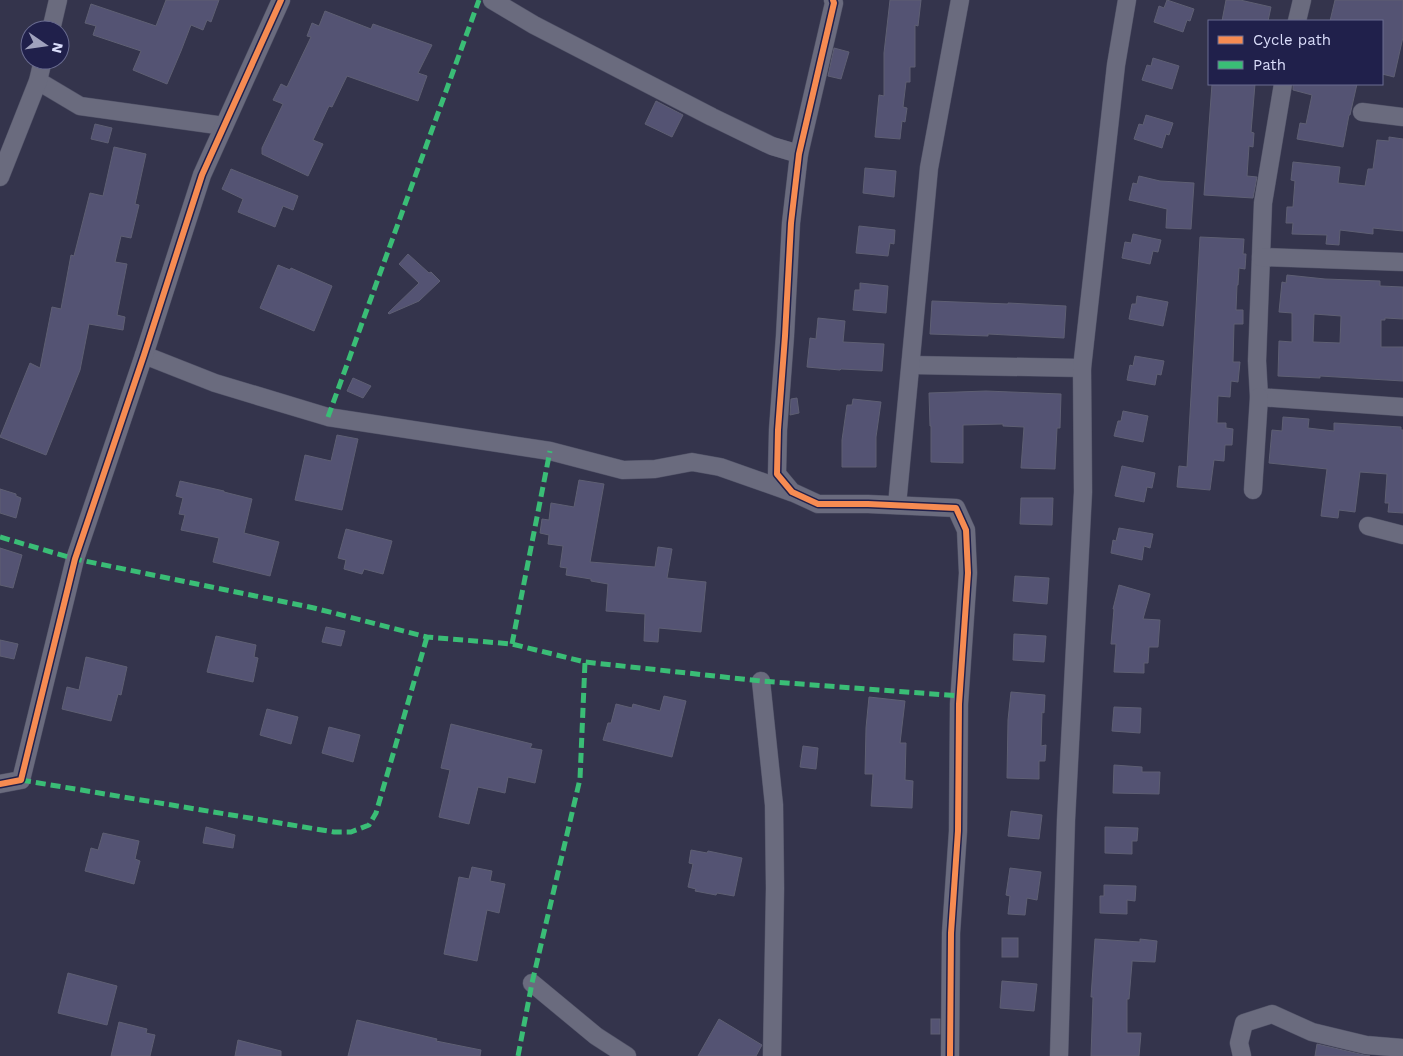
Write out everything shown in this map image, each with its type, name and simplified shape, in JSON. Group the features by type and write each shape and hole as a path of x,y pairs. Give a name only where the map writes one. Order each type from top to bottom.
{"street":[{"path":"53,20 58,0"},
{"path":"0,784 21,780 75,559 202,175 281,0"},
{"path":"492,0 534,25 712,117 772,146 800,154"},
{"path":"792,492 777,474 791,223 800,154 833,0"},
{"path":"897,505 929,168 960,0"},
{"path":"1059,1056 1066,820 1083,492 1082,368 1116,65 1126,0"},
{"path":"1297,20 1302,0"},
{"path":"0,177 41,70"},
{"path":"38,81 80,106 224,126"},
{"path":"1253,490 1264,203 1283,85"},
{"path":"1362,112 1403,117"},
{"path":"1261,257 1403,262"},
{"path":"144,355 215,383 328,417 550,451 623,470 655,469 692,462 720,467 792,492 818,504 956,508 966,530 968,573 959,704 958,831 951,934 950,1056"},
{"path":"911,365 1082,368"},
{"path":"1258,398 1403,407"},
{"path":"1368,526 1403,535"},
{"path":"761,681 774,805 775,888 772,1056"},
{"path":"532,983 596,1036 628,1056"},
{"path":"1242,1056 1239,1043 1244,1023 1272,1014 1312,1032 1366,1045 1403,1048"}],"building":[{"path":"166,0 219,0 211,22 207,20 203,30 191,25 167,84 133,70 141,51 93,35 96,26 85,23 91,4 156,26"},
{"path":"890,0 921,0 918,26 915,25 915,67 910,67 910,82 906,82 903,107 907,108 905,122 902,121 900,139 875,137 879,95 884,96 884,53"},
{"path":"1167,0 1194,9 1190,21 1187,20 1183,32 1154,22 1159,6 1164,8"},
{"path":"1226,0 1240,0 1271,7 1268,20 1222,20"},
{"path":"1335,0 1403,0 1403,37 1394,77 1383,74 1383,20 1330,20"},
{"path":"325,11 371,29 373,24 432,45 418,73 427,76 418,101 347,76 332,107 329,106 313,140 323,144 308,176 262,154 262,148 283,104 273,100 281,84 287,87 311,37 307,36 312,23 319,26"},
{"path":"834,48 849,52 841,79 828,76"},
{"path":"1153,58 1179,66 1172,89 1142,80 1147,65 1151,66"},
{"path":"1212,85 1255,85 1251,132 1254,133 1253,147 1249,146 1247,176 1257,177 1253,198 1204,195"},
{"path":"1293,85 1357,85 1343,147 1297,139 1300,123 1306,124 1312,95 1293,90"},
{"path":"656,101 683,115 672,137 645,124"},
{"path":"1146,115 1173,123 1169,135 1166,134 1162,148 1134,139 1139,124 1143,125"},
{"path":"95,124 112,128 108,143 91,139"},
{"path":"1389,137 1403,139 1403,231 1373,228 1373,234 1340,230 1339,245 1326,244 1327,235 1292,234 1293,223 1286,223 1287,207 1293,207 1295,181 1291,180 1293,162 1340,167 1338,183 1365,186 1368,169 1373,169 1377,140 1389,141"},
{"path":"114,147 146,154 135,204 139,205 131,238 121,236 115,262 127,264 117,315 125,317 123,330 89,324 80,370 46,455 0,437 30,363 40,368 52,307 61,309 71,255 74,256 90,193 103,196"},
{"path":"865,168 896,171 894,197 863,193"},
{"path":"231,169 298,196 293,210 283,206 275,227 238,212 243,199 222,189"},
{"path":"1139,176 1160,181 1194,183 1191,229 1166,228 1167,209 1129,200 1133,183 1137,184"},
{"path":"859,226 895,230 894,244 890,243 888,256 856,253"},
{"path":"1133,234 1161,240 1158,252 1153,251 1150,264 1122,258 1125,242 1131,243"},
{"path":"1200,237 1244,239 1243,254 1246,254 1245,269 1239,268 1237,285 1236,310 1243,310 1243,324 1234,324 1233,362 1240,362 1238,382 1231,381 1230,397 1218,396 1217,423 1226,423 1226,428 1233,429 1232,445 1225,445 1224,461 1214,460 1210,490 1177,487 1179,466 1187,467"},
{"path":"408,254 440,281 419,301 389,314 419,283 399,264"},
{"path":"278,265 290,270 291,268 332,286 314,331 260,308"},
{"path":"1287,275 1325,279 1380,281 1380,286 1403,287 1403,319 1385,318 1385,320 1381,320 1381,347 1403,347 1403,381 1320,376 1320,378 1278,376 1279,341 1292,342 1292,313 1279,312 1282,282 1286,283","holes":["1314,314 1341,316 1340,343 1313,342"]},
{"path":"860,283 888,286 886,313 853,310 855,290 860,290"},
{"path":"1137,296 1168,302 1163,326 1129,319 1132,304 1136,304"},
{"path":"932,301 1066,306 1064,338 988,334 988,336 930,334"},
{"path":"818,318 845,321 843,342 884,344 882,371 807,367 810,338 816,339"},
{"path":"1135,356 1164,361 1161,375 1157,374 1155,385 1127,380 1130,365 1133,366"},
{"path":"353,378 371,386 363,398 347,391"},
{"path":"986,391 1061,394 1060,428 1057,428 1055,469 1021,468 1024,427 1003,426 1003,424 963,425 963,463 931,462 929,393"},
{"path":"797,398 799,413 790,415 791,399"},
{"path":"853,399 881,402 876,437 876,467 842,467 842,440 847,405 852,405"},
{"path":"1123,411 1148,416 1143,442 1114,436 1118,421 1121,421"},
{"path":"1283,417 1309,419 1308,428 1334,431 1334,423 1401,427 1401,430 1403,430 1403,513 1388,512 1389,503 1385,503 1387,474 1360,472 1355,512 1339,510 1338,518 1321,516 1327,469 1269,463 1272,430 1282,431"},
{"path":"337,435 358,439 342,510 295,500 305,455 331,461"},
{"path":"1122,466 1155,473 1152,488 1147,487 1144,502 1115,496"},
{"path":"579,480 604,484 590,562 655,567 658,547 672,549 667,578 706,582 701,632 659,628 658,642 644,641 645,614 606,611 608,584 566,575 567,568 560,567 563,546 548,544 549,535 540,533 542,519 549,520 551,503 574,507"},
{"path":"180,481 252,499 244,533 279,542 270,576 213,562 219,538 181,530 185,515 179,514 183,498 176,496"},
{"path":"0,489 16,494 16,496 21,498 16,518 0,513"},
{"path":"1021,498 1053,498 1052,525 1020,524"},
{"path":"1119,528 1153,534 1150,548 1144,546 1142,560 1111,553 1113,540 1116,541"},
{"path":"346,529 392,541 383,574 364,569 362,574 344,569 346,560 338,558"},
{"path":"0,548 22,555 13,588 0,585"},
{"path":"1015,576 1049,578 1047,604 1013,601"},
{"path":"1119,585 1150,594 1143,619 1160,620 1158,647 1149,647 1148,663 1144,663 1144,673 1114,672 1116,644 1111,644 1113,609"},
{"path":"326,627 345,631 341,646 322,642"},
{"path":"1014,634 1046,636 1044,662 1013,660"},
{"path":"216,636 256,645 254,657 258,658 253,682 207,672"},
{"path":"0,640 18,644 14,659 0,656"},
{"path":"86,657 127,667 121,695 118,694 111,721 62,709 67,687 79,690"},
{"path":"1011,692 1045,695 1044,713 1042,712 1041,746 1046,745 1045,761 1039,761 1039,779 1007,778 1008,720"},
{"path":"664,696 686,701 672,757 603,740 608,723 611,723 616,704 632,708 633,704 660,711"},
{"path":"869,697 905,701 900,743 906,743 905,780 913,781 912,808 871,806 873,774 865,774"},
{"path":"1114,707 1141,708 1140,733 1112,731"},
{"path":"267,709 298,717 291,744 260,735"},
{"path":"451,724 532,744 530,748 542,750 535,783 508,777 505,793 478,787 469,824 439,817 450,770 441,768"},
{"path":"329,727 360,735 353,762 322,753"},
{"path":"803,746 818,748 816,769 800,767"},
{"path":"1114,765 1142,767 1142,772 1160,772 1159,794 1113,793"},
{"path":"1011,811 1042,815 1039,839 1008,836"},
{"path":"206,827 235,835 233,848 203,843"},
{"path":"1105,827 1138,828 1137,841 1132,841 1132,854 1105,853"},
{"path":"103,833 139,841 135,859 140,861 134,884 85,871 91,848 98,850"},
{"path":"691,850 707,853 708,851 742,858 734,896 695,891 696,889 688,887 693,864 689,863"},
{"path":"472,867 492,871 490,881 505,884 499,913 487,910 477,961 444,954 459,877 469,879"},
{"path":"1010,868 1041,872 1037,900 1027,898 1025,915 1008,914 1010,896 1006,895"},
{"path":"1104,885 1136,886 1135,901 1127,900 1127,914 1100,913 1100,896 1104,896"},
{"path":"1002,938 1018,938 1018,957 1002,957"},
{"path":"1095,939 1140,942 1140,939 1157,941 1155,962 1132,961 1129,999 1127,999 1127,1033 1141,1033 1139,1056 1091,1056 1093,997 1091,997"},
{"path":"68,973 117,986 107,1025 58,1013"},
{"path":"1002,981 1037,984 1034,1011 1000,1008"},
{"path":"719,1019 762,1045 756,1056 698,1056"},
{"path":"931,1019 940,1019 940,1034 931,1034"},
{"path":"357,1020 437,1039 436,1041 481,1050 480,1056 348,1056"},
{"path":"119,1022 147,1029 146,1033 155,1035 150,1056 111,1056"},
{"path":"238,1040 281,1051 281,1056 235,1056"},
{"path":"1317,1044 1364,1055 1370,1056 1315,1056"}],"marked path":[{"path":"328,417 479,0"},
{"path":"512,644 550,451"},
{"path":"0,537 75,559 314,608 427,637 512,644 585,662 761,681 960,696"},
{"path":"21,780 334,832 351,832 369,825 376,813 427,637"},
{"path":"518,1056 532,983 580,779 585,662"}],"cycle path":[{"path":"0,784 21,780 75,559 202,175 281,0"},
{"path":"833,0 834,3 799,154 791,223 777,474 792,492 818,504 956,508 966,530 968,573 959,704 958,831 951,933 950,1056"}]}
